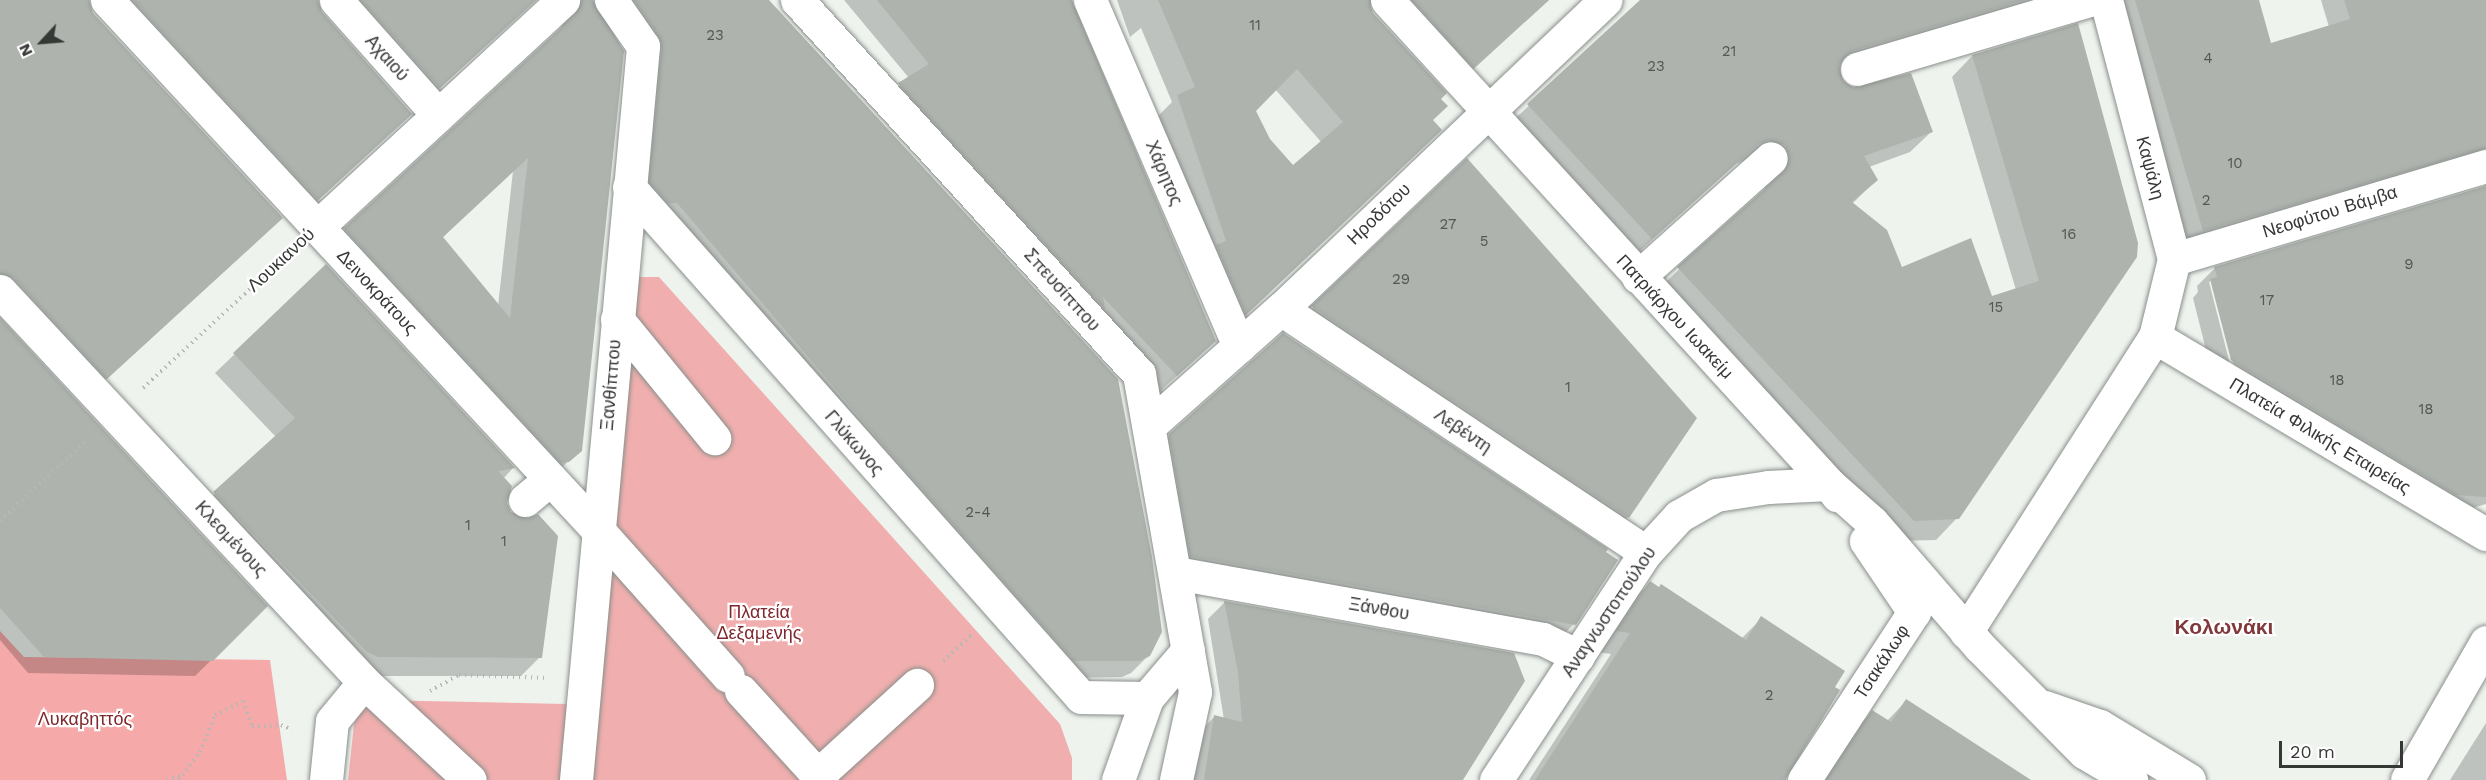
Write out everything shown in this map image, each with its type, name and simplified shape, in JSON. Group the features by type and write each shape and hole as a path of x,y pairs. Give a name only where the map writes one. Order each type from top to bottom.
{"street":[{"name":"Δεινοκράτους","path":"107,0 598,531 820,778"},
{"name":"Αχαιού","path":"336,0 438,115"},
{"name":"Λουκιανού","path":"317,227 562,0"},
{"name":"Ξανθίππου","path":"576,780 628,187 643,46 611,0"},
{"name":"Σπευσίππου","path":"796,0 1139,374 1188,650"},
{"name":"Χάρητος","path":"1090,0 1239,346"},
{"name":"Πατριάρχου Ιωακείμ","path":"1386,0 1829,483 1872,522 1966,632"},
{"name":"Ηροδότου","path":"1149,426 1281,309 1486,110 1606,0"},
{"path":"1857,69 2090,0"},
{"name":"Καψάλη","path":"1966,632 2155,337 2174,259 2106,0"},
{"path":"1638,277 1771,158"},
{"name":"Νεοφύτου Βάμβα","path":"2174,259 2486,166"},
{"name":"Γλύκωνος","path":"628,187 1000,609 1081,697 1147,698"},
{"name":"Κλεομένους","path":"0,291 364,682 470,780"},
{"name":"Λεβέντη","path":"1281,309 1646,552"},
{"path":"617,319 714,438"},
{"name":"Πλατεία Φιλικής Εταιρείας","path":"2155,337 2486,534"},
{"path":"525,500 550,479"},
{"name":"Αναγνωστοπούλου","path":"1496,780 1646,552 1679,516 1716,495 1829,483"},
{"name":"Τσακάλωφ","path":"1804,780 1914,612 1829,483"},
{"name":"Ξάνθου","path":"1176,573 1544,639 1578,656"},
{"path":"1966,632 2043,707 2085,752 2130,780"},
{"path":"2407,780 2486,642"},
{"path":"1118,780 1147,698 1188,650"},
{"path":"1176,780 1195,692 1188,650"},
{"path":"326,780 332,721 364,682"},
{"path":"820,778 917,685"},
{"path":"2043,707 2100,726 2189,780"}],"path":[{"name":"Λουκιανού","path":"0,521 317,227"},
{"path":"917,685 1000,609"},
{"path":"426,693 459,675 584,679"},
{"path":"167,780 179,778 200,752 215,715 243,700 252,726 281,725"}],"green space":[{"name":"Πλατεία Δεξαμενής","path":"633,277 659,277 1060,724 1072,758 1072,780 588,780"},
{"name":"Λυκαβηττός","path":"0,631 24,657 270,660 287,780 0,780"},
{"path":"375,700 567,704 561,780 348,780 354,724 360,712"}],"building":[{"path":"0,0 89,0 93,13 283,218 107,379 14,278 0,273"},
{"path":"133,0 318,0 322,12 412,114 318,200"},
{"path":"361,0 535,0 440,88"},
{"path":"581,0 593,0 624,51 582,451 569,462 561,463 344,228 576,14","holes":["528,158 510,318 443,237"]},
{"path":"634,0 769,0 1118,379 1152,557 1162,632 1150,656 1140,661 1074,661 891,454 677,203 668,203 649,182 662,47 658,35"},
{"path":"877,0 1072,0 1216,341 1177,376 1103,297 1105,309 898,83 929,64"},
{"path":"1158,0 1369,0 1373,13 1447,93 1441,99 1448,106 1433,120 1442,130 1246,315 1216,245 1226,241 1177,95 1195,87","holes":["1297,69 1343,122 1293,165 1270,139 1256,111"]},
{"path":"1412,0 1549,0 1474,68"},
{"path":"1640,0 2024,0 1852,51 1839,65 1844,82 1853,87 1911,73 1933,132 1864,156 1878,180 1852,202 1887,230 1902,267 1971,238 1992,296 2039,281 1972,55 2078,23 2138,243 2137,257 1959,519 1914,521 1677,267 1784,172 1789,155 1785,145 1768,140 1758,144 1652,239 1527,104"},
{"path":"2135,0 2259,0 2271,43 2350,19 2344,0 2486,0 2486,148 2203,231"},
{"path":"1467,158 1697,418 1629,518 1311,306"},
{"path":"2486,186 2486,497 2456,495 2231,360 2210,279 2217,277 2214,267"},
{"path":"326,264 515,468 498,471 512,486 507,503 511,512 528,518 538,514 558,536 542,658 378,657 367,652 213,492 295,418 233,353"},
{"path":"0,319 268,606 213,661 44,657 0,608"},
{"path":"1283,333 1608,549 1606,552 1618,560 1576,625 1190,556 1169,434"},
{"path":"1650,581 1659,587 1661,584 1746,640 1761,616 1845,671 1835,687 1840,690 1785,780 1535,780 1630,633 1616,631"},
{"path":"1224,601 1514,653 1525,681 1463,780 1204,780 1214,715 1242,722 1238,672"},
{"path":"1906,699 2031,780 1826,780 1872,710 1891,722"}],"district":[{"name":"Κολωνάκι","path":"2224,627"}]}
